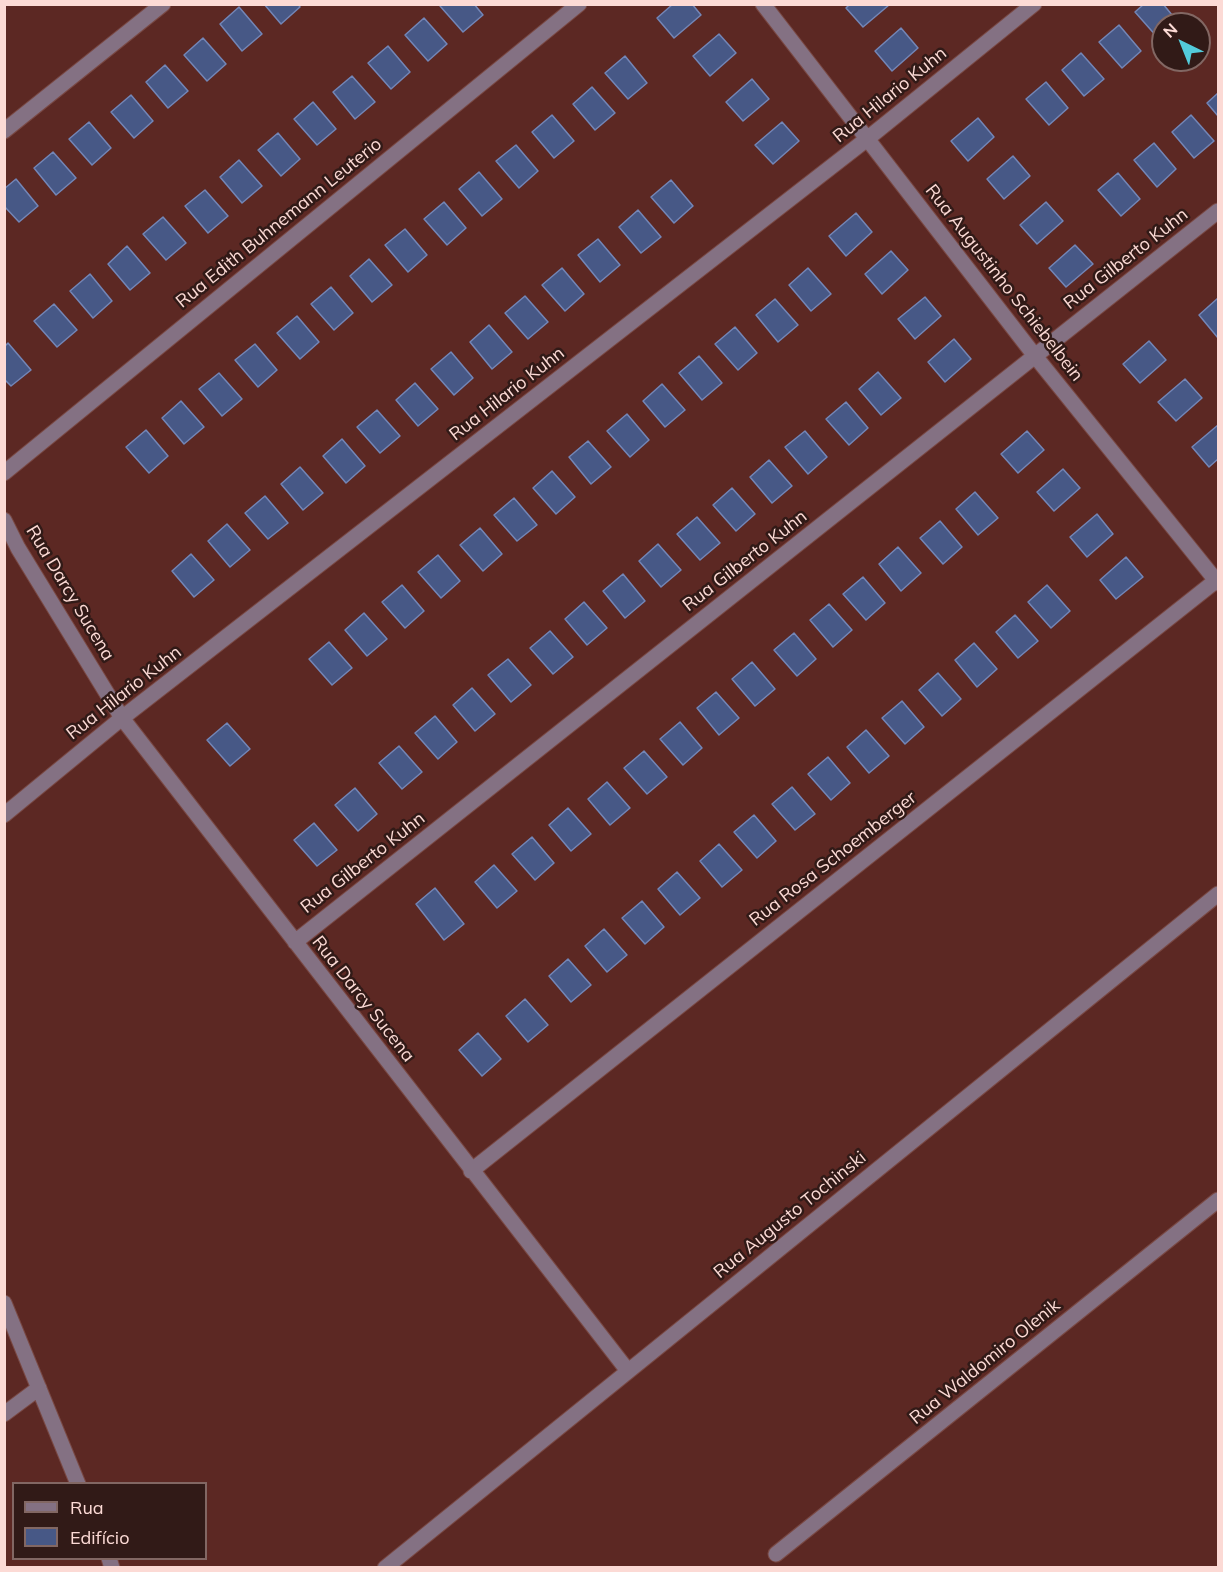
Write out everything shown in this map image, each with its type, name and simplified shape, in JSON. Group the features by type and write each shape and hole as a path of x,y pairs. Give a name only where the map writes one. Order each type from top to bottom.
{"street":[{"path":"4,131 163,4"},
{"name":"Rua Edith Buhnemann Leuterio","path":"4,473 579,4"},
{"name":"Rua Augustinho Schiebelbein","path":"763,4 1035,356 1218,581"},
{"name":"Rua Hilario Kuhn","path":"4,815 122,718 867,139 1034,4"},
{"name":"Rua Gilberto Kuhn","path":"295,942 1218,211"},
{"name":"Rua Darcy Sucena","path":"4,520 18,548 122,718 628,1371"},
{"name":"Rua Rosa Schoemberger","path":"471,1171 1218,581"},
{"name":"Rua Augusto Tochinski","path":"385,1568 1218,894"},
{"name":"Rua Waldomiro Olenik","path":"776,1554 1218,1200"},
{"path":"4,1303 77,1482"},
{"path":"4,1414 39,1388"}],"building":[{"path":"264,4 298,4 300,7 281,24"},
{"path":"442,4 474,4 483,15 463,32 440,6"},
{"path":"673,4 692,4 701,15 674,38 657,18"},
{"path":"850,4 889,5 863,27 846,8"},
{"path":"1144,4 1163,4 1170,12 1151,12 1151,30 1135,12"},
{"path":"239,7 262,34 242,51 220,24"},
{"path":"424,18 447,44 428,61 405,35"},
{"path":"1119,25 1141,51 1122,68 1099,42"},
{"path":"901,28 918,48 892,71 875,51"},
{"path":"719,34 736,53 710,76 693,56"},
{"path":"203,38 226,64 207,81 184,55"},
{"path":"388,46 410,72 391,89 368,63"},
{"path":"1081,53 1104,79 1084,96 1062,70"},
{"path":"625,56 647,83 628,99 605,73"},
{"path":"165,65 188,91 168,108 146,82"},
{"path":"352,76 375,102 355,119 333,92"},
{"path":"752,79 769,99 743,121 726,102"},
{"path":"1046,82 1068,108 1049,125 1026,99"},
{"path":"592,87 615,113 595,130 573,104"},
{"path":"1218,93 1218,116 1207,103"},
{"path":"131,95 153,121 134,138 111,112"},
{"path":"313,102 336,129 317,145 294,119"},
{"path":"552,115 574,141 554,158 532,132"},
{"path":"1191,115 1214,141 1194,158 1172,132"},
{"path":"978,118 994,137 968,161 951,141"},
{"path":"89,122 111,148 92,165 69,139"},
{"path":"782,122 799,141 773,164 755,145"},
{"path":"278,133 300,159 281,176 258,150"},
{"path":"1154,143 1176,169 1157,187 1134,160"},
{"path":"516,145 538,171 519,188 496,161"},
{"path":"53,152 76,178 56,195 34,168"},
{"path":"1013,156 1030,176 1004,199 987,179"},
{"path":"239,160 262,186 242,203 220,177"},
{"path":"479,172 502,199 482,216 459,189"},
{"path":"1118,173 1140,199 1121,216 1098,190"},
{"path":"16,179 38,206 19,222 4,206 4,189"},
{"path":"671,180 693,206 674,223 651,197"},
{"path":"205,190 228,216 208,233 185,206"},
{"path":"444,202 466,228 447,245 424,219"},
{"path":"1046,202 1063,221 1037,244 1020,225"},
{"path":"638,210 661,237 641,253 619,227"},
{"path":"856,213 872,232 846,256 829,236"},
{"path":"163,217 186,243 166,260 143,234"},
{"path":"405,229 427,255 408,272 385,245"},
{"path":"598,239 620,265 600,282 578,255"},
{"path":"1075,245 1093,264 1066,287 1049,268"},
{"path":"127,246 150,273 130,290 108,264"},
{"path":"891,251 908,270 882,294 865,274"},
{"path":"369,259 392,285 372,302 350,276"},
{"path":"562,268 584,294 565,311 542,285"},
{"path":"808,268 831,294 811,311 789,285"},
{"path":"90,274 112,301 93,318 70,291"},
{"path":"331,287 353,313 334,330 311,304"},
{"path":"525,296 548,322 528,339 505,313"},
{"path":"925,297 941,316 915,339 898,319"},
{"path":"1218,298 1218,338 1199,315"},
{"path":"775,299 798,325 778,342 756,315"},
{"path":"54,304 77,330 57,347 34,321"},
{"path":"297,316 319,342 300,359 277,333"},
{"path":"489,325 512,352 492,369 470,342"},
{"path":"735,327 757,353 738,370 715,344"},
{"path":"954,339 971,359 945,382 928,362"},
{"path":"1149,341 1166,360 1140,383 1123,364"},
{"path":"8,343 31,370 11,386 4,379 4,347"},
{"path":"255,344 277,370 258,387 235,360"},
{"path":"451,352 473,378 454,395 431,369"},
{"path":"699,356 722,383 702,400 679,373"},
{"path":"878,372 901,398 881,415 859,389"},
{"path":"219,373 242,399 222,416 199,389"},
{"path":"1185,379 1202,398 1176,421 1158,402"},
{"path":"415,383 438,409 418,426 396,400"},
{"path":"662,384 685,410 665,427 643,401"},
{"path":"181,401 204,427 184,444 162,418"},
{"path":"846,402 868,428 849,445 826,419"},
{"path":"377,410 400,436 380,453 357,427"},
{"path":"627,414 649,440 630,457 607,431"},
{"path":"1218,425 1218,459 1209,467 1192,447"},
{"path":"146,430 168,456 149,473 126,447"},
{"path":"805,431 827,457 808,474 785,447"},
{"path":"1027,431 1044,450 1018,473 1001,454"},
{"path":"342,439 365,466 346,483 323,456"},
{"path":"588,441 611,467 591,484 569,457"},
{"path":"769,460 792,486 772,503 750,477"},
{"path":"300,467 323,493 303,510 281,484"},
{"path":"1063,469 1080,488 1054,511 1037,492"},
{"path":"552,471 575,497 556,514 533,488"},
{"path":"732,488 755,514 736,531 713,505"},
{"path":"975,492 998,518 978,535 956,509"},
{"path":"265,496 288,523 268,539 245,513"},
{"path":"514,498 537,525 517,541 494,515"},
{"path":"1097,514 1113,534 1087,557 1070,537"},
{"path":"697,517 720,543 700,560 677,534"},
{"path":"940,521 962,547 943,564 920,538"},
{"path":"227,524 250,550 230,567 208,541"},
{"path":"480,528 502,554 483,571 460,545"},
{"path":"658,544 681,570 661,587 639,561"},
{"path":"898,547 921,573 901,591 879,564"},
{"path":"191,554 214,580 194,597 172,571"},
{"path":"438,555 460,581 441,598 418,572"},
{"path":"1126,557 1143,577 1116,599 1100,580"},
{"path":"623,574 645,601 625,618 603,591"},
{"path":"863,577 885,603 866,620 843,594"},
{"path":"402,585 424,611 405,628 382,602"},
{"path":"1047,585 1070,611 1051,628 1028,602"},
{"path":"584,602 607,628 587,645 565,619"},
{"path":"829,604 852,630 833,647 810,620"},
{"path":"364,613 387,639 367,656 345,630"},
{"path":"1015,615 1038,641 1018,658 996,632"},
{"path":"550,631 573,657 553,674 530,648"},
{"path":"794,633 816,659 797,676 774,650"},
{"path":"329,642 352,668 332,685 309,659"},
{"path":"974,643 997,669 977,687 955,660"},
{"path":"508,659 531,685 511,702 488,675"},
{"path":"752,662 775,689 755,706 732,679"},
{"path":"938,673 961,699 942,716 919,690"},
{"path":"472,688 495,714 475,731 453,705"},
{"path":"716,692 739,718 719,735 697,708"},
{"path":"902,701 924,727 905,744 882,718"},
{"path":"435,716 457,742 438,759 415,733"},
{"path":"680,722 702,748 683,765 660,739"},
{"path":"227,723 250,749 230,766 207,740"},
{"path":"866,730 889,756 869,773 847,747"},
{"path":"399,746 422,772 402,789 379,763"},
{"path":"644,751 667,777 647,794 624,768"},
{"path":"828,757 850,783 831,800 808,774"},
{"path":"607,782 630,808 610,825 588,799"},
{"path":"792,787 815,814 795,830 772,804"},
{"path":"355,788 377,814 358,831 335,805"},
{"path":"568,808 591,834 571,851 549,825"},
{"path":"754,815 776,841 757,858 734,832"},
{"path":"314,823 337,850 317,866 294,840"},
{"path":"532,837 554,863 535,880 512,854"},
{"path":"719,844 742,870 722,887 700,861"},
{"path":"494,865 517,891 497,908 475,882"},
{"path":"677,872 700,898 680,915 658,889"},
{"path":"435,888 464,924 444,940 416,904"},
{"path":"642,901 664,927 645,944 622,918"},
{"path":"604,929 627,955 607,972 585,946"},
{"path":"568,959 591,985 571,1002 549,976"},
{"path":"525,999 548,1025 528,1042 506,1016"},
{"path":"478,1033 501,1059 482,1076 459,1050"}]}
